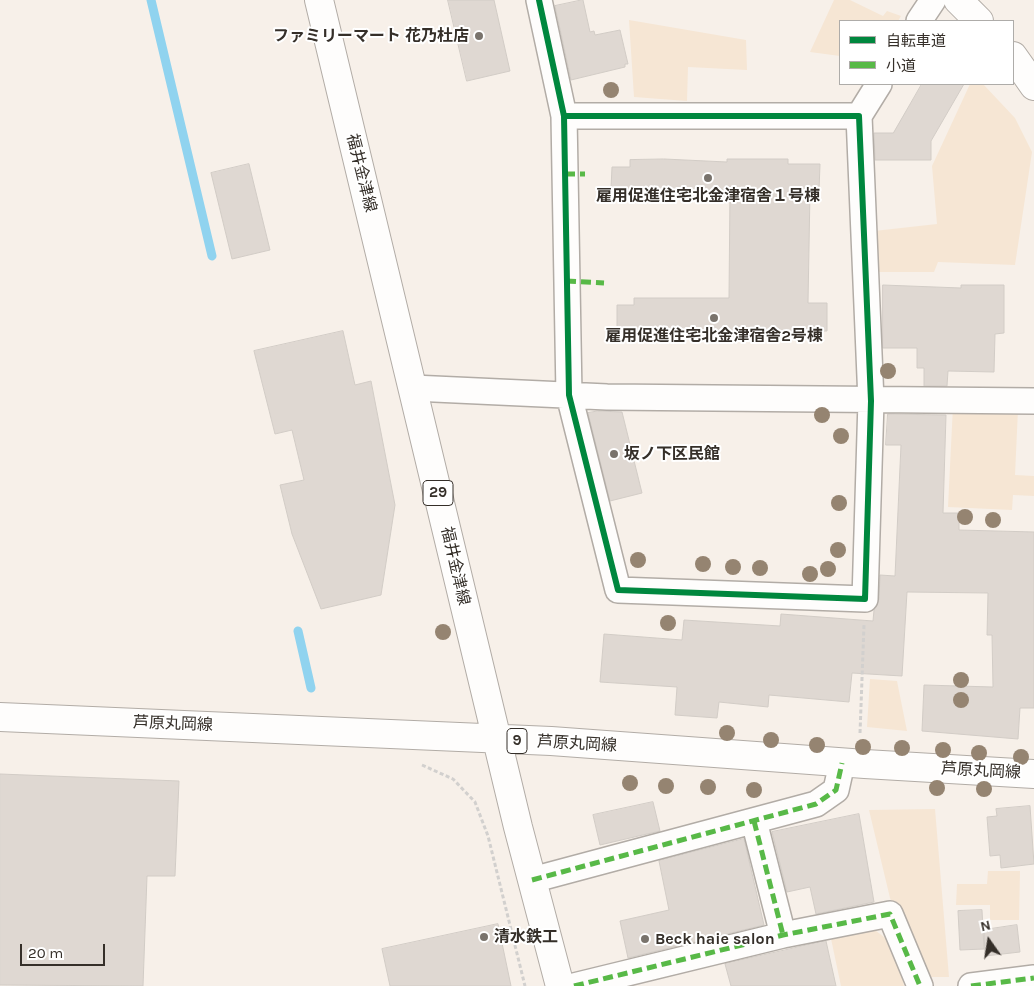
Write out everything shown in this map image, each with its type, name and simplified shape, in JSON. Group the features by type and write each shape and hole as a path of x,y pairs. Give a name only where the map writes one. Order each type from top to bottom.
{"main road":[{"name":"福井金津線","path":"319,0 497,740 560,986"},
{"path":"958,0 978,20"},
{"path":"1014,57 1034,86"},
{"name":"芦原丸岡線","path":"0,717 551,741 842,763 1034,774"}],"street":[{"path":"539,0 564,116 569,395 618,590 865,600 871,401 859,116 879,85"},
{"path":"920,20 932,0"},
{"path":"564,116 859,116"},
{"path":"413,388 569,395 871,401 1034,401"},
{"path":"532,880 816,804 836,790 842,763"},
{"path":"754,821 783,935"},
{"path":"574,986 783,935 890,914 920,986"},
{"path":"972,986 1034,978"}],"path":[{"path":"860,733 865,600"},
{"path":"417,764 432,768 453,779 475,802 488,836 524,986"}],"shaded area":[{"path":"834,0 850,0 883,16 887,11 901,16 899,20 839,20 839,56 810,52"},
{"path":"629,20 746,40 747,70 688,67 687,101 634,97"},
{"path":"970,85 984,85 1015,118 1032,152 1015,265 938,262 934,272 875,272 874,231 937,224 932,166"},
{"path":"953,406 1018,409 1015,475 1034,476 1034,496 1013,495 1012,510 948,507"},
{"path":"870,679 897,681 907,731 867,727"},
{"path":"935,809 949,977 925,977 890,898 869,810"},
{"path":"988,871 1020,871 1019,920 990,920 990,905 956,905 957,884 987,884"},
{"path":"869,926 886,939 895,951 904,986 841,986 830,934"}],"building":[{"name":"ファミリーマート 花乃杜店","path":"448,0 494,0 510,71 467,81"},
{"path":"583,0 590,32 594,31 595,35 620,30 628,64 625,64 625,67 571,80 555,6"},
{"path":"921,85 963,85 931,141 931,160 875,160 874,133 893,133"},
{"path":"664,159 727,162 727,159 788,159 788,164 820,164 819,191 810,191 808,303 827,303 827,331 617,331 617,305 634,305 634,298 729,298 730,190 611,189 612,167 630,167 630,160"},
{"path":"249,164 270,250 232,259 211,173"},
{"path":"883,285 961,288 961,285 1004,285 1004,333 995,334 994,372 948,371 947,386 924,386 924,368 917,368 917,348 883,348"},
{"path":"343,331 355,385 371,381 395,505 381,595 321,609 292,534 280,485 304,480 292,430 275,434 254,351"},
{"name":"坂ノ下区民館","path":"598,411 622,412 642,493 610,501 588,413"},
{"path":"888,414 946,415 943,513 959,513 959,530 1034,532 1034,708 1020,708 1018,739 922,731 924,685 993,687 992,635 987,635 988,593 907,592 902,676 852,673 849,702 769,695 768,707 719,702 717,718 675,715 677,687 600,682 604,634 682,640 684,620 780,626 781,614 873,621 874,610 879,599 880,575 895,576 901,445 886,445"},
{"path":"0,774 179,781 175,876 147,876 143,986 0,985"},
{"path":"653,802 660,831 600,845 593,815"},
{"path":"1030,806 1034,864 1001,868 1000,855 990,856 987,817 997,816 996,809"},
{"path":"859,814 874,902 816,914 810,887 787,892 772,832"},
{"path":"744,839 764,925 628,958 620,921 669,910 659,861"},
{"path":"982,910 984,949 960,950 958,911"},
{"path":"498,924 511,986 390,986 382,949"},
{"path":"1017,925 1020,952 985,956 984,930"},
{"path":"826,941 836,986 731,986 725,964"}],"waterway":[{"path":"151,0 212,256"},
{"path":"298,631 311,688"}],"marked path":[{"path":"565,174 585,174"},
{"path":"566,281 604,283"},
{"path":"532,880 816,804 836,790 842,763"},
{"path":"754,821 783,935"},
{"path":"574,986 783,935 890,914 920,986"},
{"path":"971,986 1034,978"}],"cycle path":[{"path":"539,0 564,116 569,395 618,590 865,599 871,401 859,116 564,116"}],"place":[{"name":"ファミリーマート 花乃杜店","path":"479,36"},
{"name":"雇用促進住宅北金津宿舎１号棟","path":"708,178"},
{"name":"雇用促進住宅北金津宿舎2号棟","path":"714,318"},
{"name":"坂ノ下区民館","path":"614,454"},
{"name":"清水鉄工","path":"484,937"},
{"name":"Beck haie salon","path":"645,939"}]}
